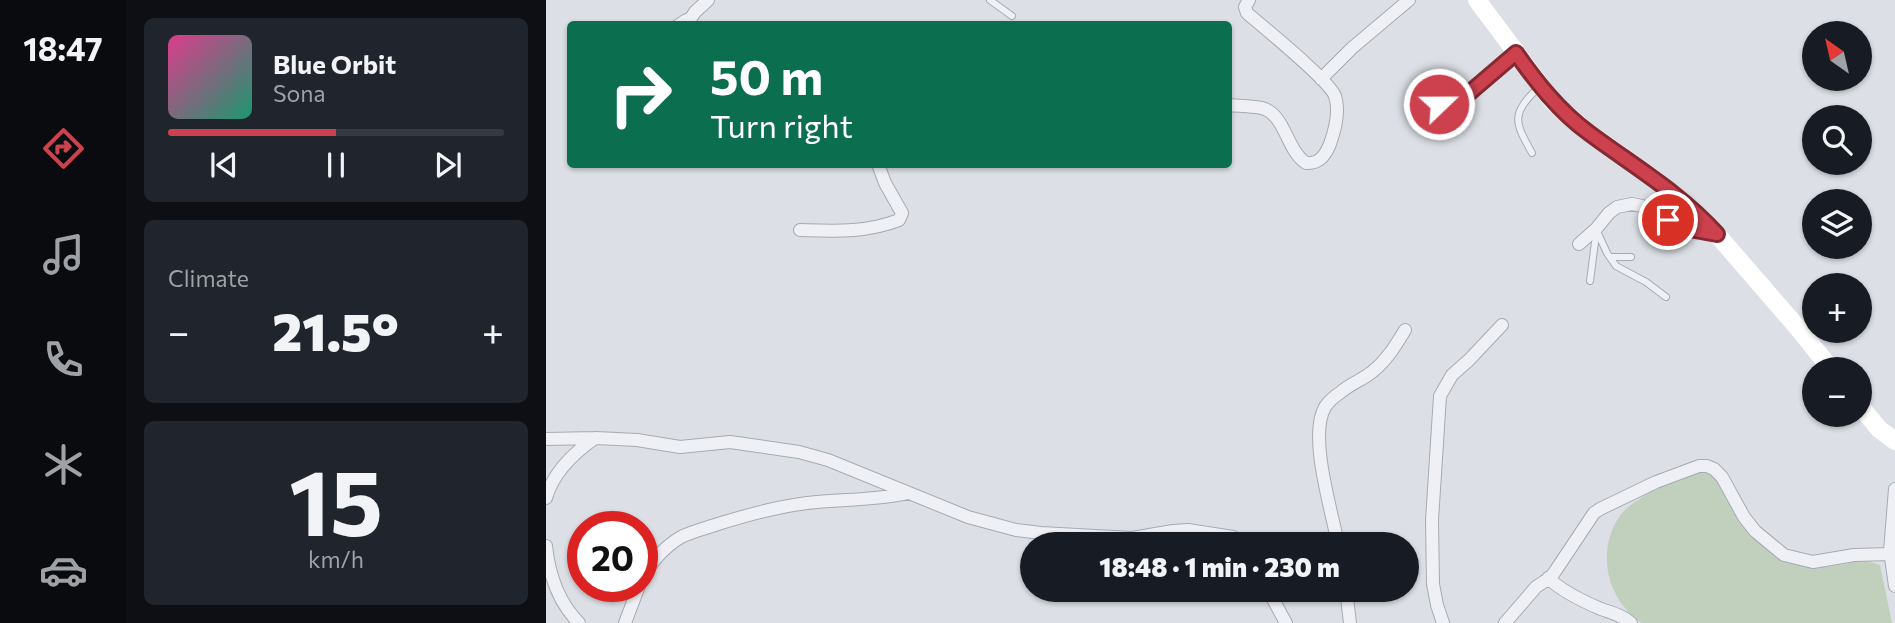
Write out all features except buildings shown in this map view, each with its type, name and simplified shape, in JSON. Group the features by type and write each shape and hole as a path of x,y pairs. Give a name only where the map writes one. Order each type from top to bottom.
{"street":[{"path":"689,20 708,0"},
{"path":"1232,106 1261,108 1271,113 1298,158 1306,163 1311,164 1322,158 1326,152 1336,116 1334,94 1321,79 1247,13 1245,7 1249,0"},
{"path":"1321,79 1352,48 1409,0"},
{"path":"1477,0 1553,102 1588,132 1678,197 1717,234 1821,357"},
{"path":"800,230 858,231 875,229 899,220 902,213 879,168"},
{"path":"1579,244 1597,231 1609,213 1632,204 1643,206 1684,228 1717,234"},
{"path":"1443,623 1433,584 1432,520 1440,396 1452,375 1502,326"},
{"path":"1336,532 1321,462 1318,434 1320,421 1325,408 1334,397 1383,362 1405,330"},
{"path":"1872,421 1895,441"},
{"path":"546,498 562,468 596,438"},
{"path":"546,439 637,440 680,447 730,442 799,452 828,460 978,520 1033,532"},
{"path":"1505,623 1536,587 1556,570 1588,520 1600,509 1656,482 1699,466 1707,466 1721,477 1755,531 1784,555 1813,562 1854,555 1891,554"},
{"path":"1895,489 1891,554 1895,586"},
{"path":"658,558 683,536 757,513 816,502 890,497 908,493"},
{"path":"1168,532 1201,532"},
{"path":"546,546 549,568 559,594 579,623"},
{"path":"1548,578 1557,587 1601,609 1622,616 1631,623"},
{"path":"625,623 633,602"},
{"path":"1275,602 1286,623"},
{"path":"1347,602 1350,623"}],"lane":[{"path":"990,0 1012,16"},
{"path":"1439,104 1461,100 1516,53"},
{"path":"1532,152 1519,130 1518,117 1526,99 1540,85"},
{"path":"1597,231 1616,266 1646,282 1666,297"},
{"path":"1590,281 1597,231"},
{"path":"1610,257 1631,257"}],"green space":[{"path":"1699,472 1712,473 1782,559 1815,567 1858,562 1880,565 1892,623 1641,623 1628,612 1612,587 1607,551 1613,528 1630,505 1664,485"}],"route":[{"path":"1439,104 1461,100 1516,53 1553,102 1567,115 1686,204 1717,234 1684,228 1668,220"}]}
